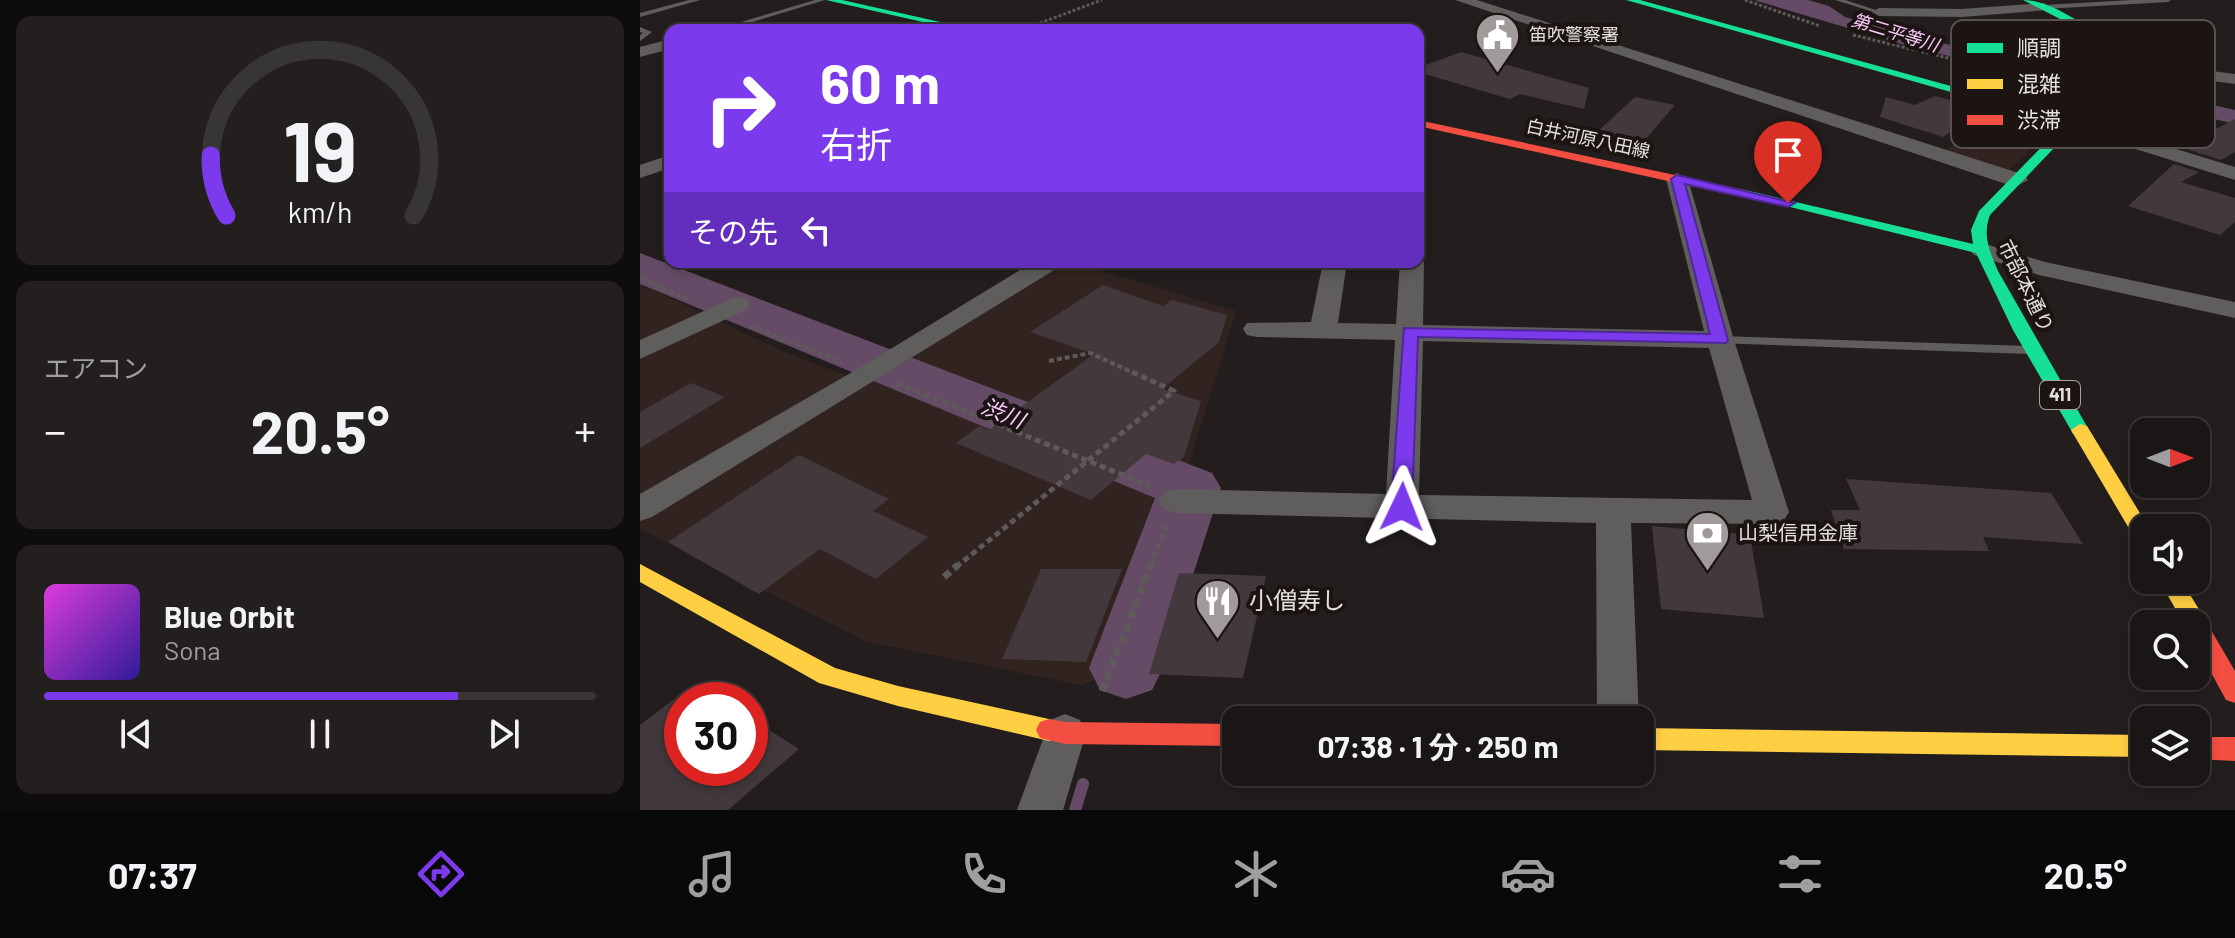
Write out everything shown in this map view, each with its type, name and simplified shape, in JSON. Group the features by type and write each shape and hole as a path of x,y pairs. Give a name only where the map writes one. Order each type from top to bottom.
{"main road":[{"path":"830,0 943,24"},
{"path":"1630,0 1951,89"},
{"path":"2036,4 2064,20"},
{"name":"白井河原八田線","path":"1424,124 1843,215 1982,250"},
{"name":"市部本通り","path":"2048,148 1984,214 1978,231 1982,250 2033,350 2130,514"},
{"path":"640,572 828,676 1065,733 1222,735"},
{"path":"2210,649 2235,693"},
{"path":"1654,739 2130,746"},
{"path":"2210,748 2235,749"}],"street":[{"path":"1462,0 2017,180"},
{"path":"1879,12 1962,13 2036,4"},
{"path":"1879,12 1930,25"},
{"path":"640,52 664,46"},
{"path":"2215,76 2235,79"},
{"path":"2152,148 2235,174"},
{"path":"640,172 664,163"},
{"path":"1183,501 1772,512 1720,340 1677,179"},
{"path":"1982,250 2039,268 2235,310"},
{"path":"640,509 878,369 1040,268"},
{"path":"1323,330 1334,268"},
{"path":"1402,507 1412,268"},
{"path":"640,351 726,309"},
{"path":"1257,329 1720,340"},
{"path":"1613,511 1618,706"},
{"path":"1040,810 1065,733"}],"lane":[{"path":"640,15 697,0"},
{"path":"739,24 822,0"},
{"path":"1838,0 1879,12"},
{"path":"2036,4 2168,0"},
{"path":"640,29 648,32 640,39"},
{"path":"1720,340 2033,350"}],"path":[{"path":"1037,24 1102,0"},
{"path":"1745,0 1826,29"},
{"path":"1841,32 1951,58"},
{"path":"640,278 878,369 1183,501 1105,687 1065,733"},
{"path":"944,577 1174,391 1090,353 1049,361"}],"shaded area":[{"path":"1951,147 2033,148 2009,171 1946,151"},
{"path":"1049,268 1092,268 1236,311 1187,471 1166,499 1099,678 1081,685 868,642 640,529 640,522 647,511"},
{"path":"640,284 785,352 848,376 640,500"}],"water":[{"name":"第二平等川","path":"1754,0 1808,0 1829,6 1845,17 1951,45 1951,57"},
{"path":"2215,105 2235,110 2235,124 2215,119"}],"building":[{"path":"1461,52 1589,88 1584,109 1520,94 1510,99 1424,74 1424,66"},
{"path":"1935,96 1951,100 1951,131 1943,137 1880,117 1886,97 1915,105"},
{"path":"1635,97 1675,105 1644,141 1596,133"},
{"path":"2235,119 2235,152 2221,160 2183,148 2215,148 2215,129"},
{"path":"2174,164 2199,172 2181,182 2235,198 2235,222 2220,235 2128,206"},
{"path":"1103,285 1163,306 1172,300 1227,315 1219,342 1162,389 1201,401 1184,457 1174,464 1146,454 1091,500 956,443 979,426 989,430 1094,354 1030,332"},
{"path":"691,383 725,397 640,448 640,412"},
{"path":"799,455 889,499 873,511 928,537 876,579 820,549 759,594 668,542"},
{"path":"1846,479 2051,493 2083,544 1983,537 1989,551 1844,549 1831,510 1860,510"},
{"path":"1652,526 1750,535 1764,618 1661,609"},
{"path":"1041,569 1122,569 1086,662 1002,659"},
{"path":"1179,573 1266,576 1243,678 1149,674"},
{"path":"664,707 664,786 756,786 728,810 640,810 640,725"},
{"path":"768,729 799,749 768,776"}],"waterway":[{"name":"渋川","path":"640,267 1190,488 1126,668"},
{"name":"渋川","path":"1075,810 1083,784"}],"traffic: fast":[{"path":"830,0 943,24"},
{"path":"1630,0 1951,89"},
{"path":"2027,0 2067,20"},
{"path":"2048,148 1984,214 1978,230 1981,248 2005,299 2080,430"},
{"path":"1745,194 1982,250"}],"traffic: slow":[{"path":"2080,430 2130,514"},
{"path":"640,572 828,676 898,696 1049,730"},
{"path":"2178,594 2188,610"},
{"path":"1654,739 2130,746"}],"traffic: jam":[{"path":"1424,124 1745,194"},
{"path":"2210,649 2235,693"},
{"path":"1049,730 1065,733 1222,735"},
{"path":"2210,748 2235,749"}],"place":[{"name":"笛吹警察署","path":"1498,74"},
{"name":"山梨信用金庫","path":"1707,572"},
{"name":"小僧寿し","path":"1218,640"}],"route":[{"path":"1402,507 1410,332 1720,340 1677,179 1788,203"}]}
